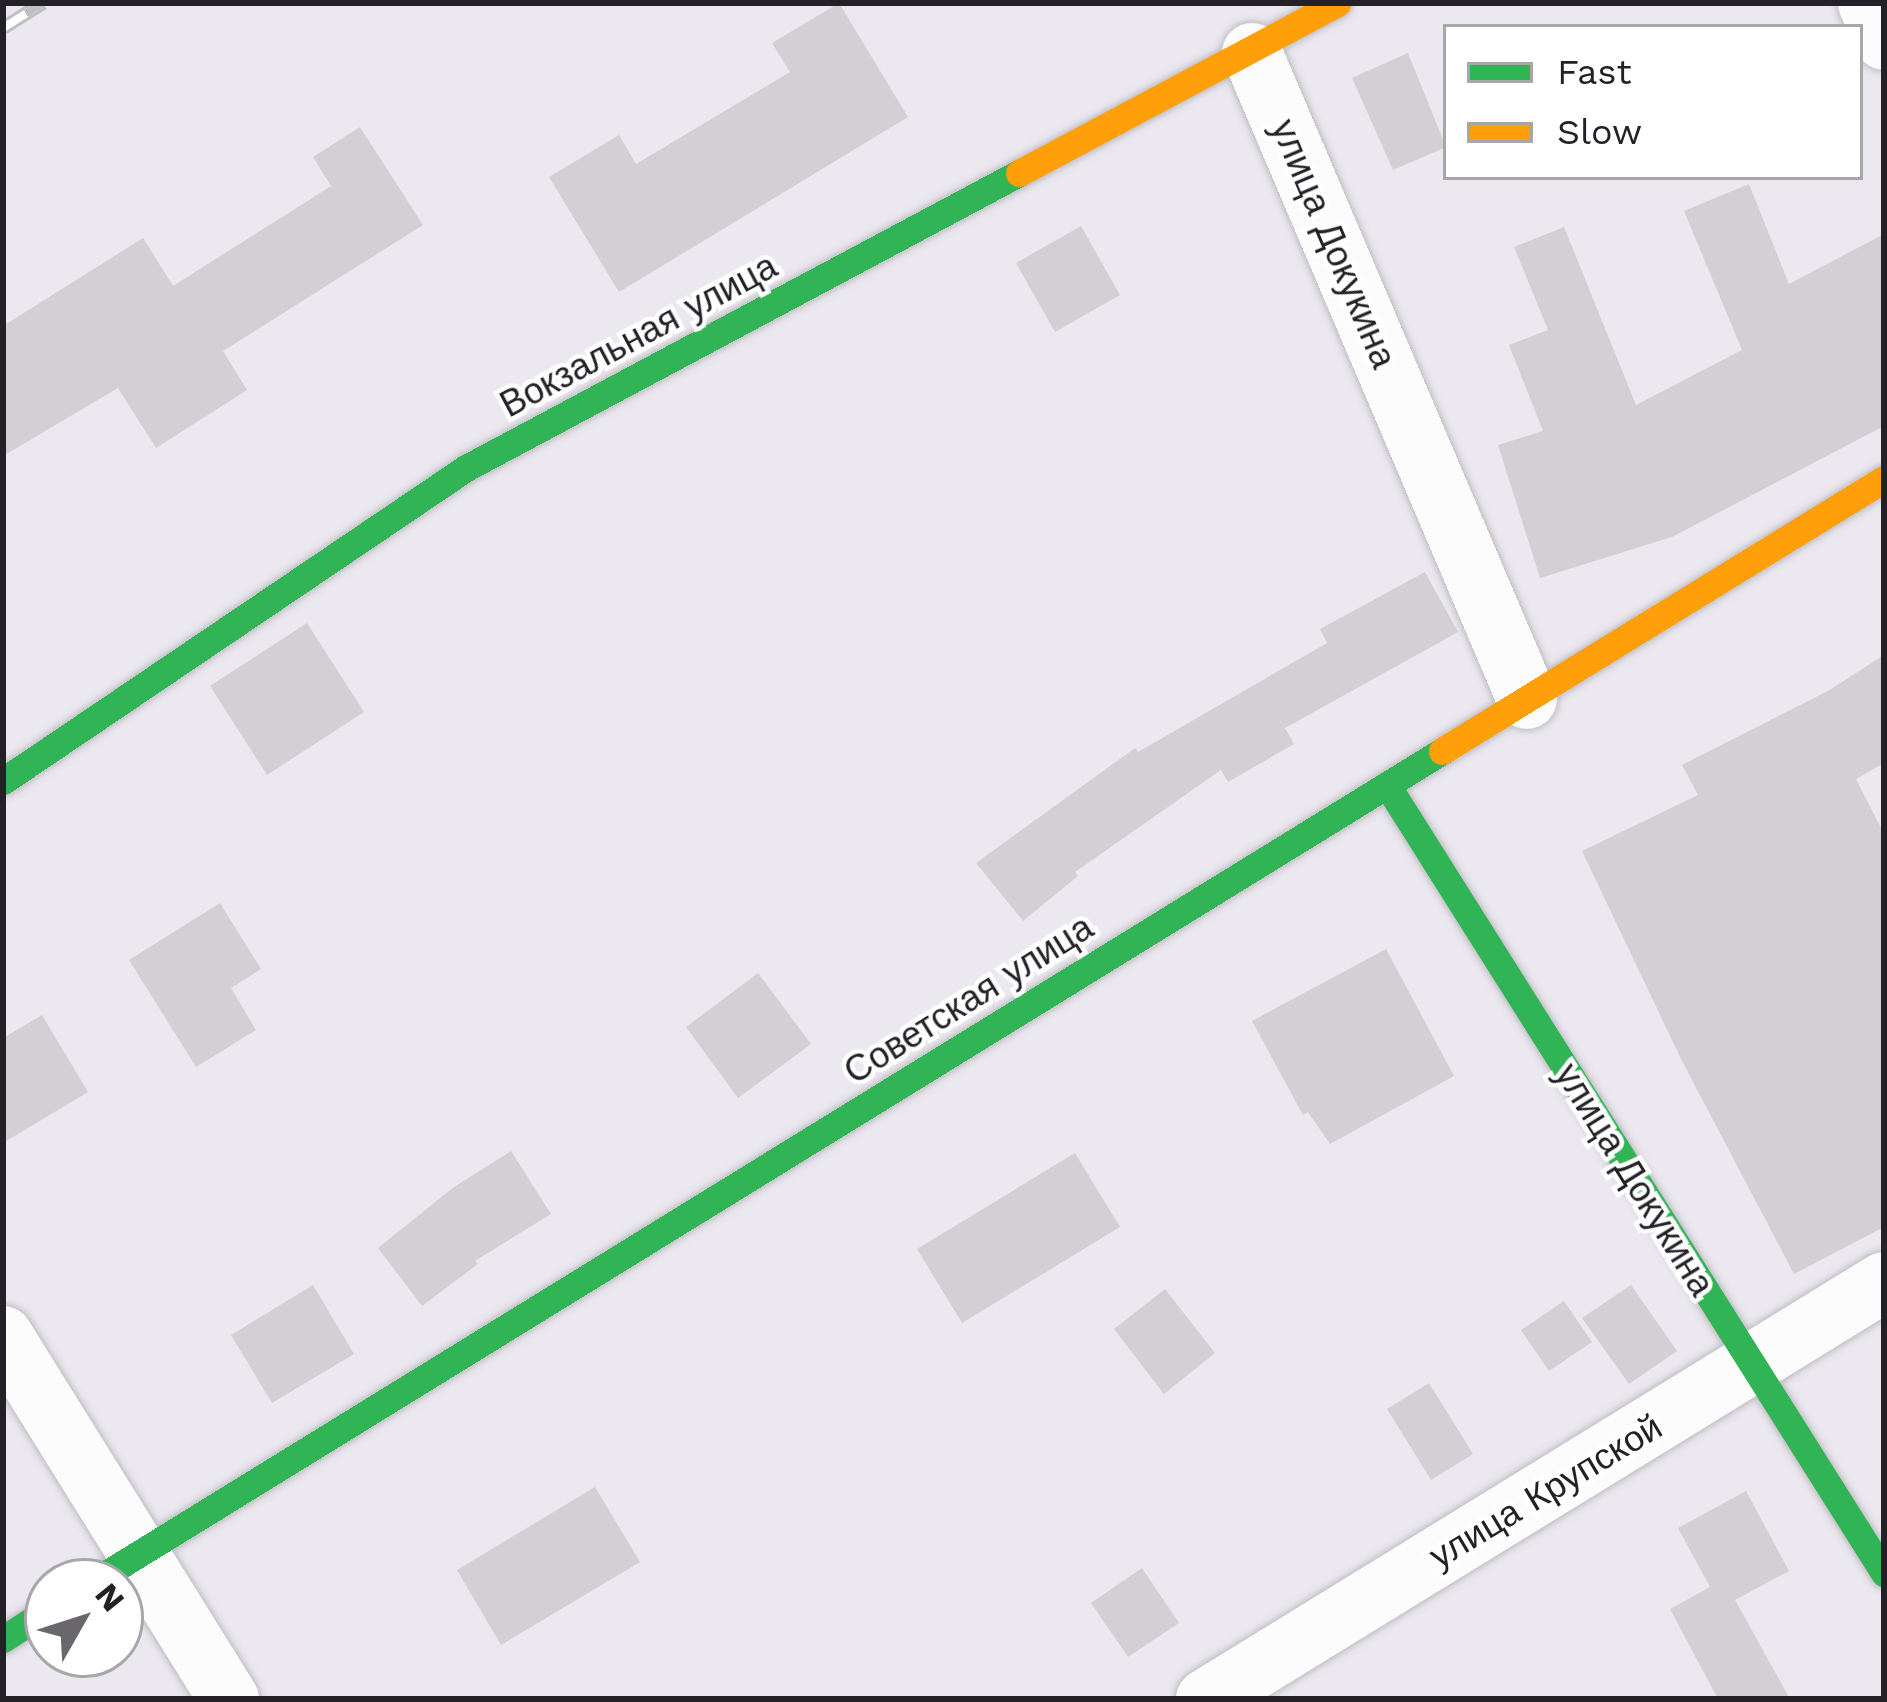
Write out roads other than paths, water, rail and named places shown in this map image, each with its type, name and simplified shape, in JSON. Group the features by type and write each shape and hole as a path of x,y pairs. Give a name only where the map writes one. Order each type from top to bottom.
{"street":[{"name":"Вокзальная улица","path":"3,781 466,468 1252,53 1337,3"},
{"path":"1868,3 1884,40"},
{"name":"улица Докукина","path":"1252,53 1526,699"},
{"name":"Советская улица","path":"131,1558 1884,479"},
{"name":"улица Докукина","path":"1387,785 1884,1573"},
{"name":"улица Крупской","path":"1206,1699 1884,1282"},
{"path":"3,1336 110,1558"},
{"path":"144,1601 229,1699"}],"railway":[{"path":"3,28 43,3"}]}
